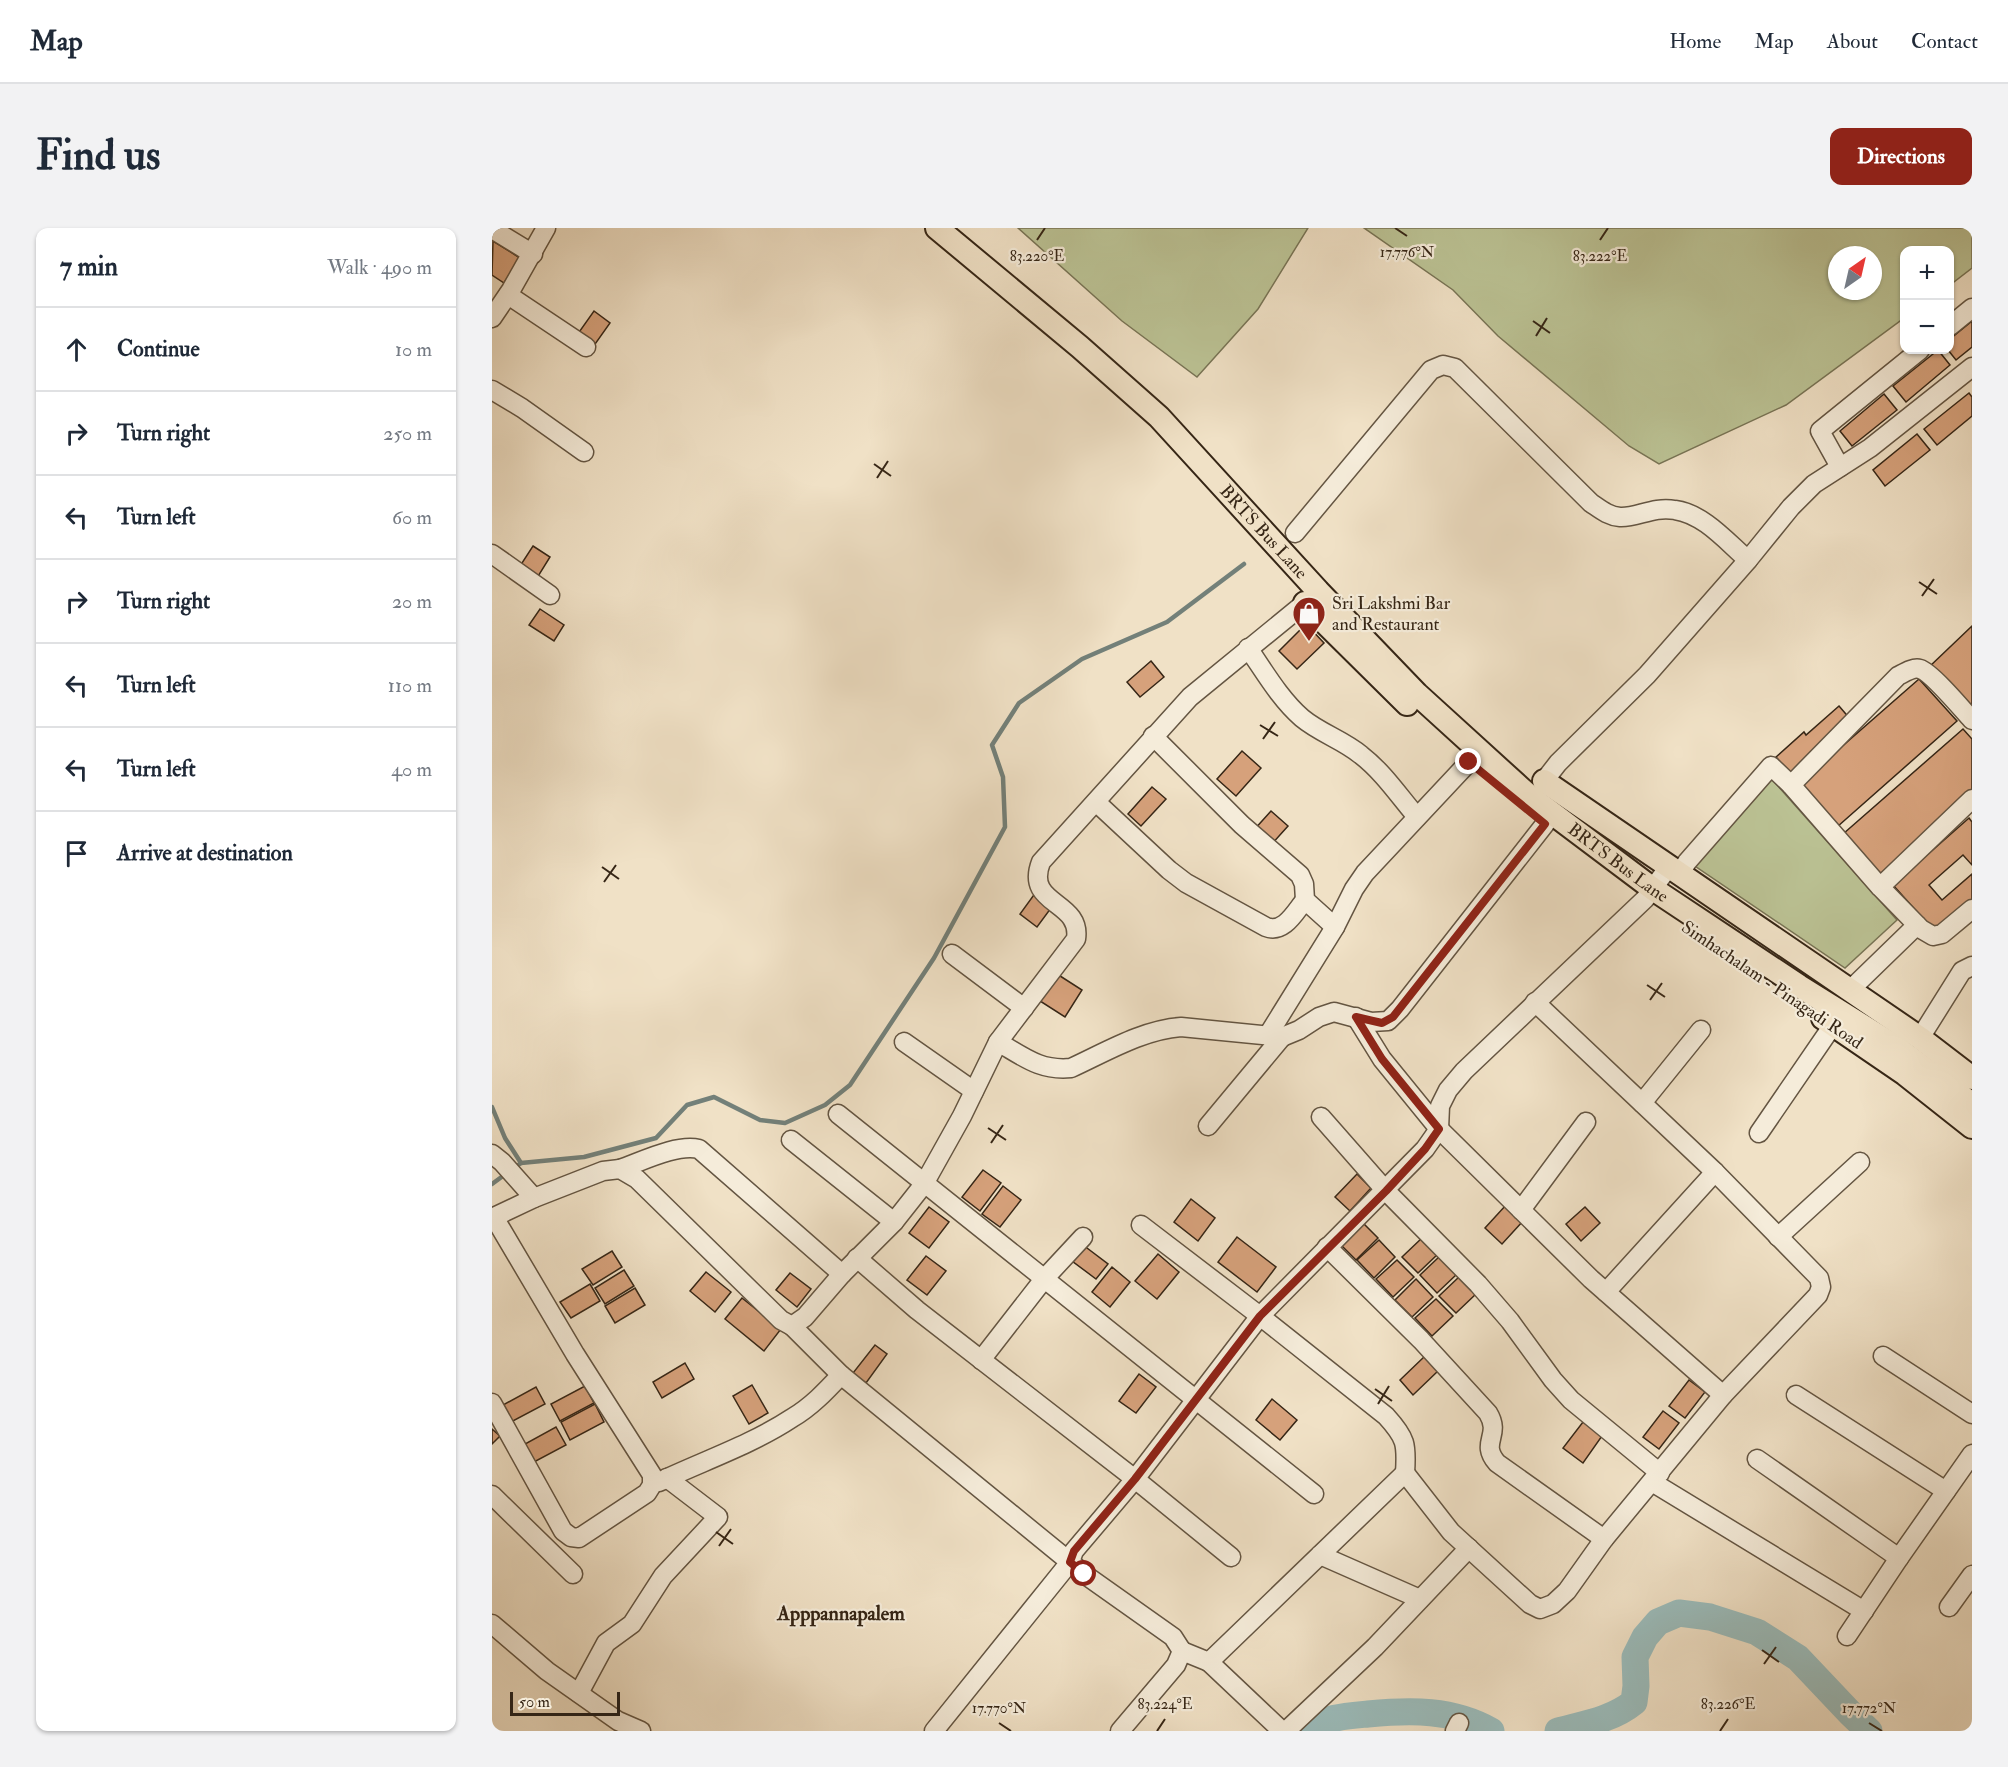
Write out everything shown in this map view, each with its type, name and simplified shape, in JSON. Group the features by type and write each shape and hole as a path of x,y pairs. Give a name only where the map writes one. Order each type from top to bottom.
{"main road":[{"name":"BRTS Bus Lane","path":"937,228 1080,347 1159,417 1318,591 1417,694 1528,795 1649,894 1895,1046 1972,1104"},
{"name":"Simhachalam - Pinagadi Road","path":"1305,603 1388,686 1469,762 1545,824 1649,894 1905,1074 1972,1127"},
{"path":"1544,781 1920,1038 1972,1078"}],"street":[{"path":"492,318 533,254 546,228"},
{"path":"492,229 533,254"},
{"path":"508,295 586,347"},
{"path":"1954,323 1972,308"},
{"path":"1840,467 1820,431 1915,354"},
{"path":"1295,533 1431,370 1443,365 1455,368 1591,503 1608,514 1622,517 1656,508 1677,510 1702,520 1748,560"},
{"path":"1544,781 1647,675 1748,560 1791,507 1814,484 1870,448 1972,367"},
{"path":"492,390 522,408 584,452"},
{"path":"492,554 550,595"},
{"path":"792,1326 805,1317 842,1274 894,1222 924,1184 962,1116 999,1042 1076,939 1077,929 1074,920 1040,889 1036,874 1041,862 1190,697 1305,603"},
{"path":"1248,648 1300,717 1360,753 1379,771 1417,817"},
{"path":"1791,785 1898,676 1908,670 1919,669 1929,674 1970,715"},
{"path":"1096,802 1186,883 1266,927 1272,929 1282,927 1305,900 1304,884 1300,875 1242,825 1153,736"},
{"path":"1208,1126 1275,1036 1354,889 1365,873 1469,762"},
{"path":"934,1731 1070,1562 1074,1551 1135,1479 1260,1316 1425,1149 1439,1129 1440,1107 1448,1090 1464,1071 1649,894 1687,862 1771,766 1791,785 1880,887 1917,925 1933,936 1942,934 1972,909"},
{"path":"1880,887 1969,806"},
{"path":"999,1042 1043,1067 1058,1069 1071,1068 1150,1032 1165,1028 1181,1027 1275,1036 1299,1030 1319,1017 1334,1012 1382,1023 1393,1017 1545,824"},
{"path":"1305,900 1335,927"},
{"path":"1850,990 1917,925"},
{"path":"952,954 1024,1008"},
{"path":"1920,1038 1962,970 1972,966"},
{"path":"1405,1473 1451,1532 1530,1604 1540,1609 1553,1604 1567,1591 1604,1539 1723,1395 1818,1295 1821,1287 1819,1278 1715,1172 1535,1002"},
{"path":"1356,1017 1382,1059 1439,1129 1606,1292 1723,1395"},
{"path":"1759,1133 1833,1025"},
{"path":"1642,1103 1701,1030"},
{"path":"904,1042 974,1090"},
{"path":"838,1114 1314,1494"},
{"path":"1321,1117 1386,1191 1478,1284 1510,1321 1571,1401 1656,1478 1864,1611"},
{"path":"1521,1210 1586,1122"},
{"path":"791,1140 894,1222"},
{"path":"579,1694 606,1644 632,1624 663,1576 718,1517 659,1482 652,1475 575,1354 493,1218 534,1198 603,1171 620,1169 691,1147 699,1149 842,1274"},
{"path":"497,1158 534,1198"},
{"path":"1778,1237 1860,1162"},
{"path":"620,1169 636,1179 841,1375 1084,1574 1173,1637 1182,1651 1209,1662 1284,1731 1375,1647 1469,1548"},
{"path":"1606,1292 1715,1172"},
{"path":"1141,1225 1386,1416 1398,1430 1407,1449 1405,1473 1209,1662"},
{"path":"981,1360 1044,1279 1083,1237"},
{"path":"1327,1247 1421,1340 1488,1413 1494,1422 1488,1448 1497,1463 1604,1539"},
{"path":"857,1258 917,1310 1135,1479 1231,1557"},
{"path":"1883,1356 1972,1414"},
{"path":"492,1403 563,1531 571,1537 579,1538 659,1482 768,1432 793,1418 817,1400 841,1375"},
{"path":"1796,1395 1946,1491"},
{"path":"1848,1636 1972,1454"},
{"path":"1757,1459 1899,1558"},
{"path":"492,1495 573,1574"},
{"path":"1320,1555 1420,1599"},
{"path":"1949,1607 1972,1575"},
{"path":"492,1624 547,1671 579,1694 618,1721 641,1731"},
{"path":"1120,1731 1176,1665 1182,1651"}],"green space":[{"path":"1018,228 1308,228 1258,309 1197,377 1122,321"},
{"path":"1364,228 1972,228 1972,268 1954,282 1954,246 1900,246 1900,321 1786,405 1659,464 1629,446 1498,336 1453,290"},
{"path":"1770,777 1897,920 1845,968 1692,864"}],"building":[{"path":"493,241 520,258 504,283 492,275"},
{"path":"594,311 610,323 593,347 577,335"},
{"path":"1972,321 1972,347 1956,360 1951,354 1954,354 1954,336"},
{"path":"1933,354 1941,354 1950,365 1906,402 1893,386"},
{"path":"1969,393 1972,397 1972,416 1937,445 1924,429"},
{"path":"1884,394 1897,410 1852,446 1840,431"},
{"path":"1917,434 1930,450 1885,486 1873,470"},
{"path":"533,546 550,557 537,578 520,566"},
{"path":"540,609 564,625 554,641 529,625"},
{"path":"1306,624 1324,643 1297,669 1279,651"},
{"path":"1972,626 1972,704 1967,709 1928,668"},
{"path":"1151,661 1164,677 1140,697 1127,682"},
{"path":"1919,679 1957,721 1837,827 1799,784"},
{"path":"1839,706 1851,720 1791,774 1776,757 1804,732 1806,735"},
{"path":"1963,729 1972,739 1972,797 1881,877 1843,834"},
{"path":"1242,751 1261,768 1236,796 1217,779"},
{"path":"1152,787 1166,799 1141,826 1128,814"},
{"path":"1271,811 1288,826 1270,846 1253,831"},
{"path":"1969,818 1972,822 1972,865 1963,855 1929,885 1942,900 1972,874 1972,899 1935,932 1893,885"},
{"path":"1036,892 1054,904 1037,927 1020,914"},
{"path":"1057,974 1082,990 1065,1017 1040,1001"},
{"path":"983,1170 1001,1183 980,1211 962,1197"},
{"path":"1357,1174 1371,1188 1350,1211 1335,1197"},
{"path":"1003,1186 1021,1200 1000,1227 982,1214"},
{"path":"1191,1199 1215,1218 1198,1241 1174,1222"},
{"path":"1506,1205 1523,1221 1502,1244 1485,1228"},
{"path":"929,1207 949,1222 929,1248 909,1233"},
{"path":"1585,1207 1600,1223 1581,1241 1566,1224"},
{"path":"1362,1222 1378,1238 1356,1260 1340,1244"},
{"path":"1237,1237 1276,1267 1257,1292 1218,1262"},
{"path":"1423,1237 1439,1253 1418,1273 1402,1257"},
{"path":"1379,1240 1395,1257 1374,1278 1357,1260"},
{"path":"1083,1245 1108,1264 1096,1279 1072,1261"},
{"path":"612,1251 622,1267 593,1285 582,1269"},
{"path":"1158,1254 1179,1272 1157,1299 1135,1281"},
{"path":"926,1256 946,1271 927,1295 907,1280"},
{"path":"1440,1256 1457,1274 1437,1293 1420,1275"},
{"path":"1397,1260 1414,1277 1393,1297 1376,1279"},
{"path":"1112,1267 1130,1282 1110,1307 1092,1292"},
{"path":"624,1270 634,1286 605,1304 595,1288"},
{"path":"706,1272 731,1292 715,1312 690,1291"},
{"path":"790,1273 811,1289 797,1307 776,1290"},
{"path":"1460,1276 1477,1293 1456,1313 1439,1296"},
{"path":"1416,1279 1433,1297 1412,1317 1395,1300"},
{"path":"590,1284 600,1301 571,1318 560,1302"},
{"path":"635,1288 645,1305 615,1323 605,1306"},
{"path":"742,1298 781,1329 764,1351 725,1319"},
{"path":"1436,1299 1453,1316 1432,1336 1415,1318"},
{"path":"875,1345 887,1354 866,1383 853,1373"},
{"path":"1425,1356 1439,1370 1413,1395 1400,1380"},
{"path":"685,1363 694,1379 662,1398 653,1382"},
{"path":"1139,1374 1156,1387 1136,1413 1119,1401"},
{"path":"1689,1380 1705,1392 1685,1418 1669,1406"},
{"path":"752,1385 768,1413 749,1424 733,1396"},
{"path":"585,1386 594,1403 560,1421 551,1404"},
{"path":"536,1387 545,1404 511,1422 503,1405"},
{"path":"1272,1399 1297,1420 1280,1440 1256,1420"},
{"path":"595,1404 604,1422 570,1440 561,1422"},
{"path":"1663,1411 1679,1423 1659,1449 1643,1437"},
{"path":"1583,1422 1602,1436 1583,1463 1563,1448"},
{"path":"556,1427 566,1445 534,1462 525,1444"},
{"path":"492,1429 500,1436 492,1444"}],"waterway":[{"path":"514,1168 521,1163 584,1157 656,1138 687,1105 714,1097 760,1120 785,1123 825,1105 850,1085 934,958 1005,827 1003,777 992,745 1019,703 1082,659 1167,622 1244,564"},
{"path":"492,1107 505,1138 521,1163"},
{"path":"492,1184 507,1173"},
{"path":"1558,1731 1607,1717 1634,1702 1635,1657 1645,1637 1658,1622 1679,1613 1710,1617 1757,1632 1798,1658 1869,1731"},
{"path":"1306,1731 1328,1720 1344,1717 1416,1712 1461,1718 1491,1731"}],"place":[{"name":"Sri Lakshmi Bar and Restaurant","path":"1309,642"}],"district":[{"name":"Apppannapalem","path":"841,1613"}],"route":[{"path":"1084,1574 1070,1562 1074,1551 1135,1479 1260,1316 1386,1191 1425,1149 1439,1129 1382,1059 1356,1017 1382,1023 1393,1017 1545,824 1469,762"}]}
